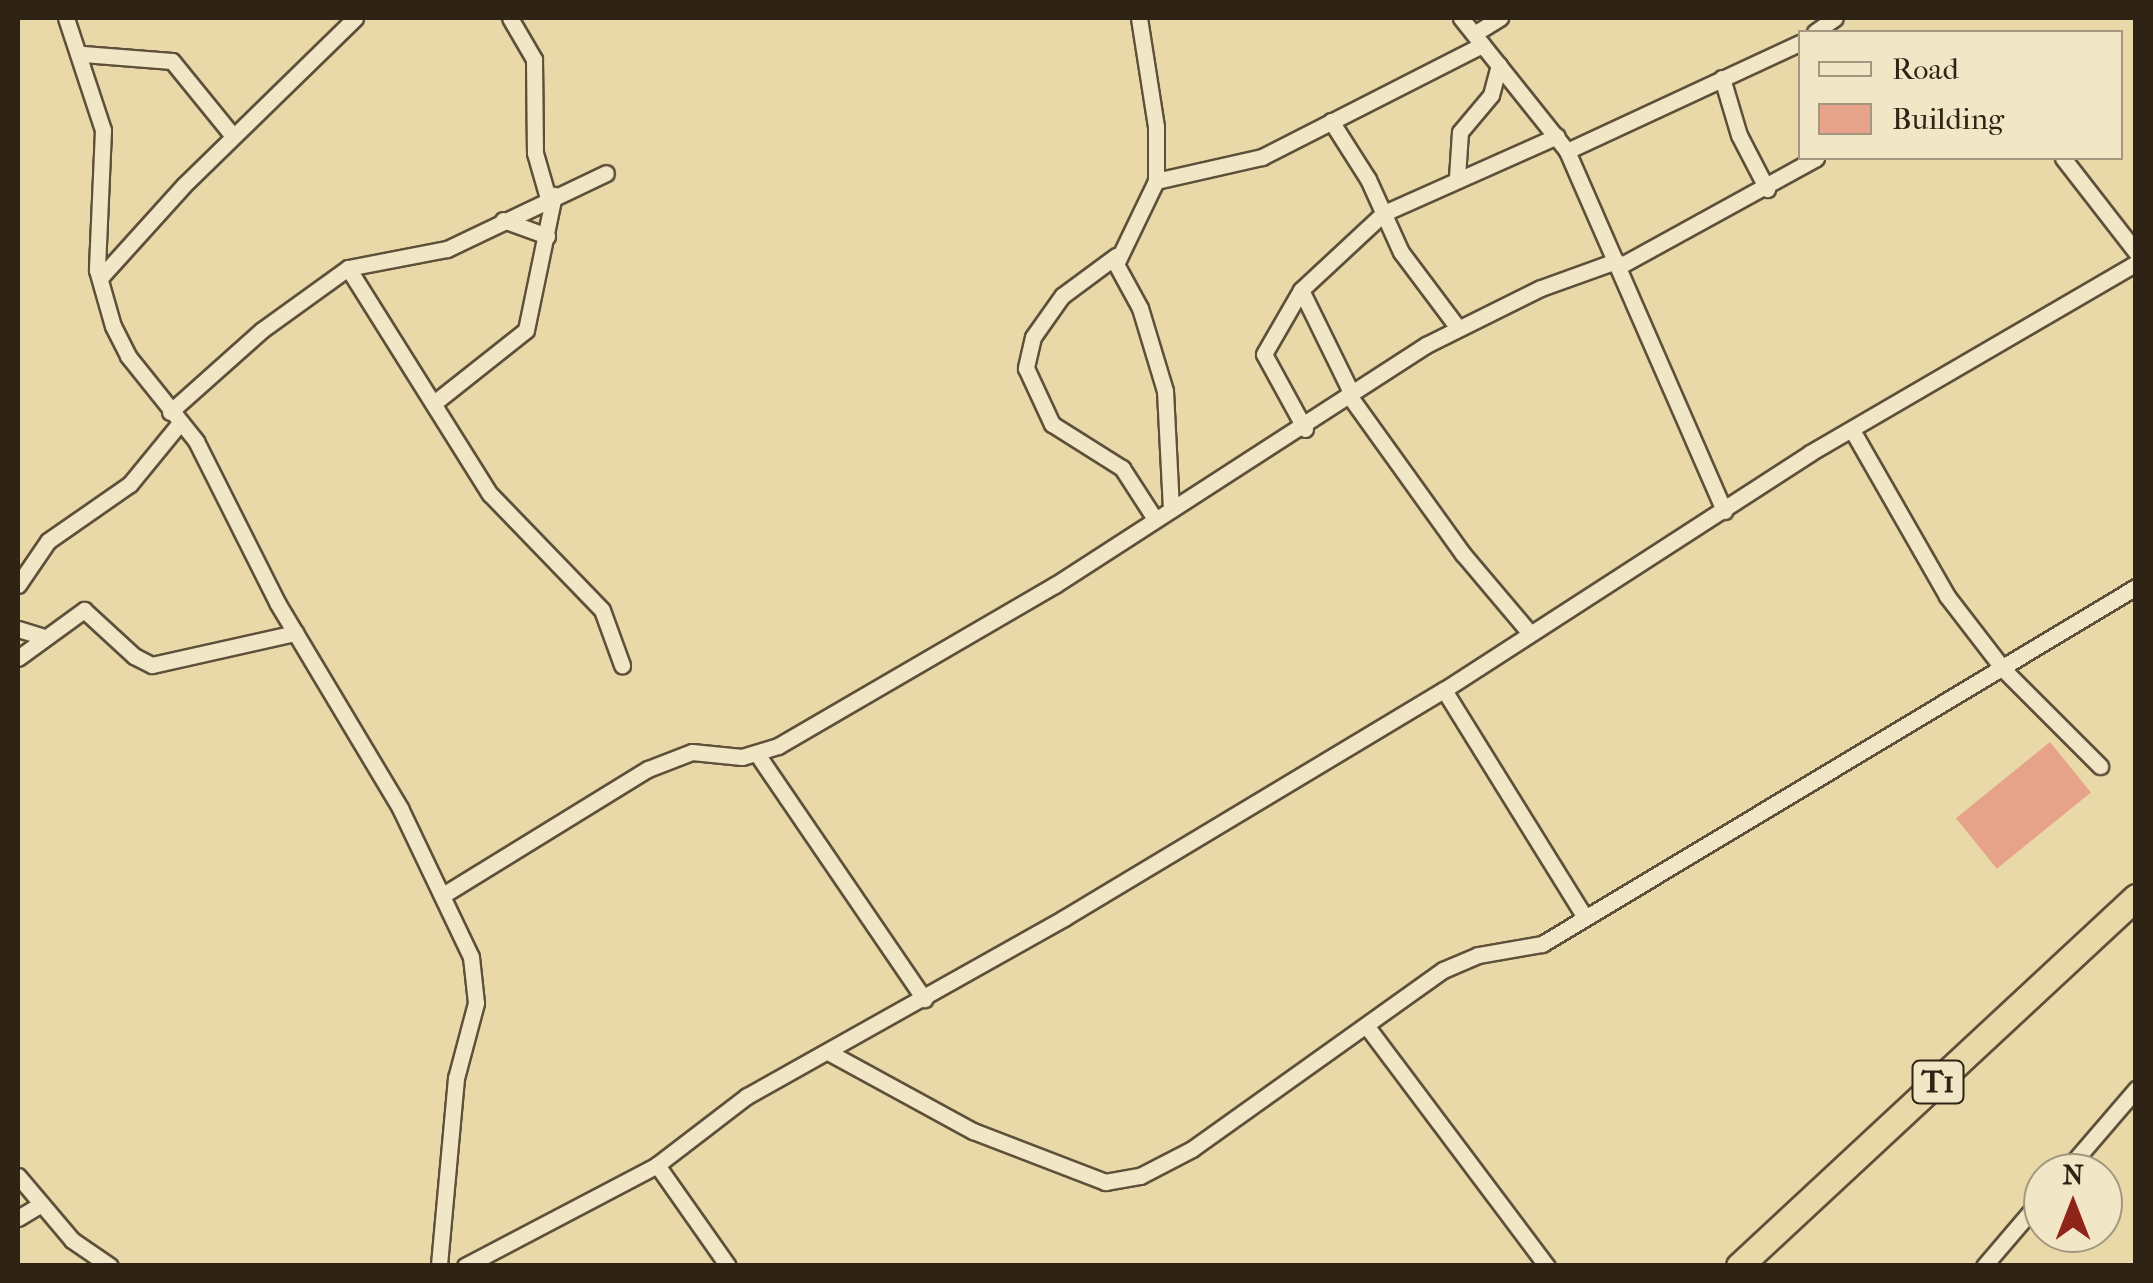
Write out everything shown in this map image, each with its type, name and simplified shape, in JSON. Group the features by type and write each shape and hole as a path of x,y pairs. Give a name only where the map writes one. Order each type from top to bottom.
{"highway":[{"name":"T1","path":"1739,1266 2136,897"}],"street":[{"path":"66,18 83,54 106,146 100,278 128,356 196,441 295,633 362,738 443,895 470,957 477,990 456,1078 438,1266"},
{"path":"100,278 233,136 355,18"},
{"path":"434,403 526,330 546,236 551,196 534,152 534,58 510,18"},
{"path":"1139,18 1156,127 1156,181 1116,256 1062,296 1033,337 1026,368 1052,424 1122,468 1156,519"},
{"path":"1461,18 1567,151 1724,511"},
{"path":"1156,181 1248,162 1478,39 1500,18"},
{"path":"1567,151 1798,43"},
{"path":"83,54 172,61 233,136"},
{"path":"1457,178 1460,132 1491,95 1498,65"},
{"path":"1722,78 1739,135 1766,189"},
{"path":"1331,120 1384,213 1401,252 1458,328"},
{"path":"1305,429 1264,354 1302,290 1384,213 1557,136"},
{"path":"443,895 648,769 692,752 757,754 1056,586 1171,509 1305,429 1349,393 1458,328 1617,264 1766,189 1813,160"},
{"path":"2065,160 2136,252"},
{"path":"18,585 48,540 130,484 175,418 262,330 348,268 447,249 606,173"},
{"path":"502,220 546,236"},
{"path":"1116,256 1165,391 1171,509"},
{"path":"465,1266 657,1165 747,1096 924,999 1444,690 1528,631 1852,430 2136,263"},
{"path":"348,268 490,494 602,610 622,665"},
{"path":"1302,290 1349,393 1463,554 1528,631"},
{"path":"1852,430 1916,551 2004,670 2100,766"},
{"path":"828,1052 972,1131 1115,1182 1166,1165 1368,1028 1443,970 1478,955 1533,948 2004,670 2136,587"},
{"path":"18,658 84,610 134,656 152,664 295,633"},
{"path":"18,630 45,637"},
{"path":"1444,690 1585,917"},
{"path":"757,754 924,999"},
{"path":"1368,1028 1546,1266"},
{"path":"2081,1153 2136,1090"},
{"path":"657,1165 728,1266"},
{"path":"18,1176 72,1240 110,1266"},
{"path":"18,1218 41,1204"},
{"path":"1984,1266 2023,1220"}],"building":[{"path":"2050,742 2091,793 1997,869 1956,818"}]}
